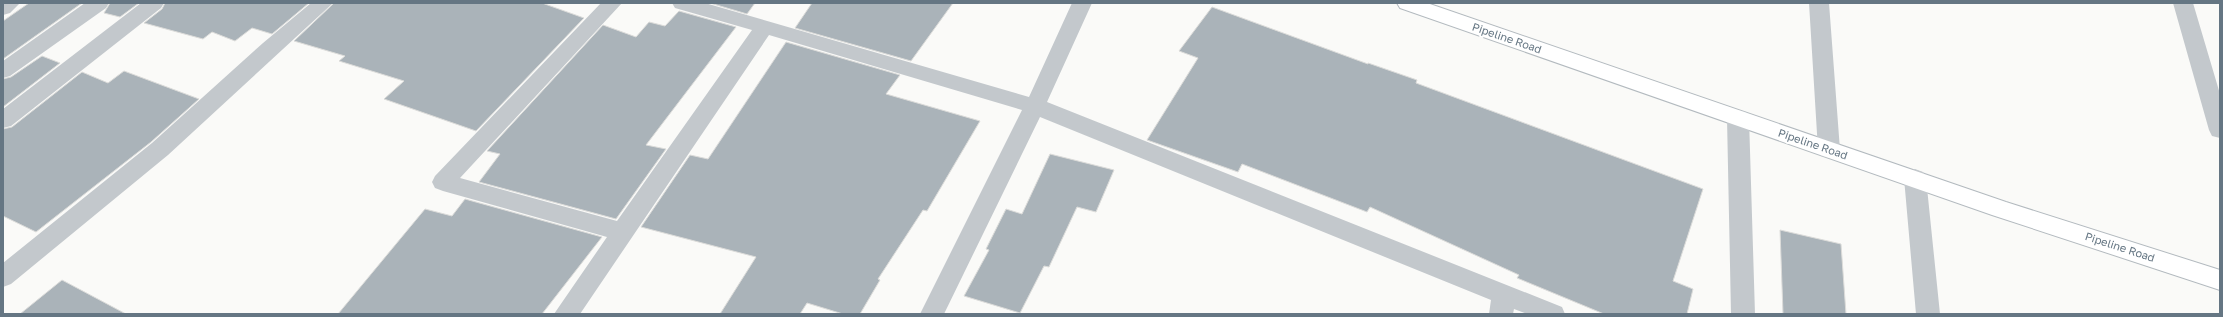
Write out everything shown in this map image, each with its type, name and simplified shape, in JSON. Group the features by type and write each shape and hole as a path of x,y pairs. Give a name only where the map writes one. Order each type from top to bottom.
{"main road":[{"name":"Pipeline Road","path":"1407,3 1829,150 2220,280"}],"street":[{"path":"3,8 10,3"},
{"path":"3,71 99,3"},
{"path":"3,120 154,3"},
{"path":"3,277 160,149 270,48 324,3"},
{"path":"612,3 443,182 623,232"},
{"path":"682,3 1035,106 1502,304 1553,314"},
{"path":"932,314 1035,106 1082,3"},
{"path":"1819,3 1829,150"},
{"path":"2183,3 2220,130"},
{"path":"566,314 765,26"},
{"path":"1738,118 1743,314"},
{"path":"1916,178 1928,314"}],"building":[{"path":"29,3 82,3 3,59 3,21"},
{"path":"110,3 139,3 120,17 104,13"},
{"path":"165,3 309,3 272,34 252,28 235,41 212,32 203,39 144,23 162,9"},
{"path":"334,3 542,3 584,18 476,131 384,99 404,81 339,61 345,56 294,41"},
{"path":"710,3 755,3 747,14"},
{"path":"812,3 953,3 911,61 795,28"},
{"path":"1212,7 1368,64 1417,80 1416,83 1703,189 1673,281 1693,289 1687,314 1604,314 1517,278 1519,275 1370,207 1367,212 1242,164 1238,172 1147,140 1198,58 1179,51"},
{"path":"679,11 736,27 646,145 666,149 616,219 479,182 500,154 487,151 603,25 636,37 649,22 665,26"},
{"path":"786,42 900,75 886,94 980,121 927,211 923,210 878,279 880,280 860,314 843,314 807,303 800,314 720,314 756,257 641,227 690,155 708,159"},
{"path":"42,56 60,63 3,107 3,79 11,77"},
{"path":"124,71 199,99 151,142 36,232 3,216 3,129 12,127 82,72 108,83"},
{"path":"1050,154 1114,170 1096,212 1077,207 1049,267 1044,266 1020,313 964,296 989,250 986,249 1006,209 1022,214"},
{"path":"465,199 602,237 542,314 338,314 425,209 452,216"},
{"path":"1780,230 1841,244 1846,314 1783,314"},
{"path":"62,280 126,314 20,314"}]}
